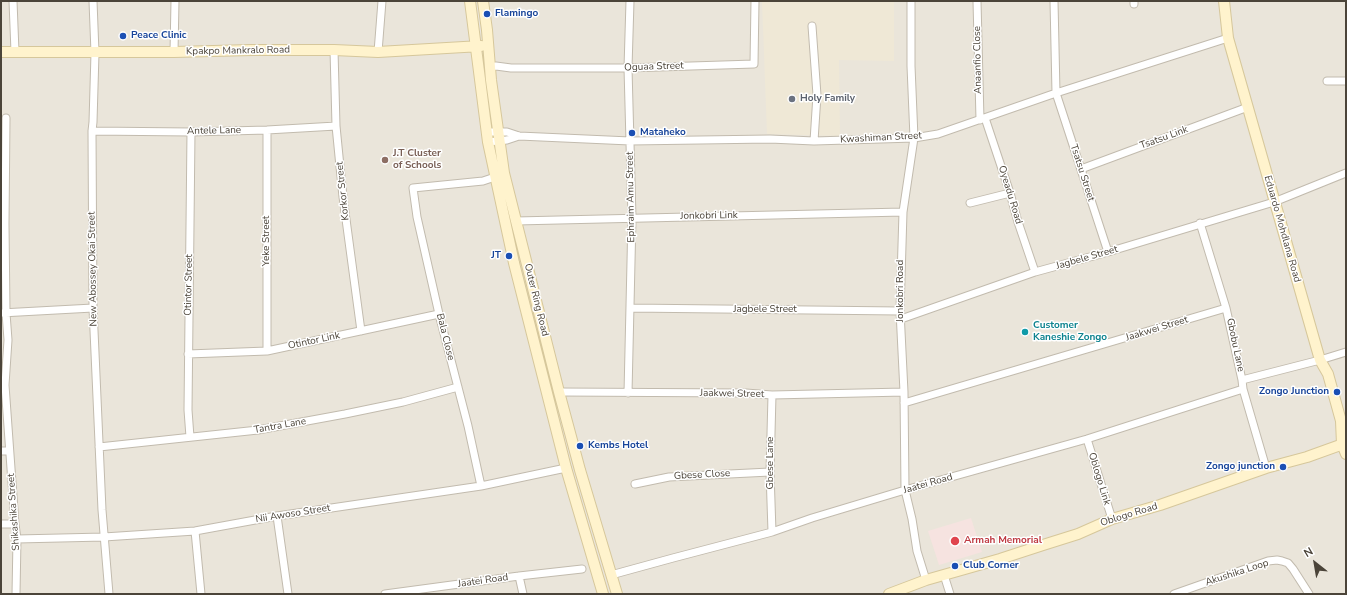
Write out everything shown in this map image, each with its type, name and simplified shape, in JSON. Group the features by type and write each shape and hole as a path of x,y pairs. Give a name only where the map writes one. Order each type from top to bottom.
{"main road":[{"name":"Outer Ring Road","path":"470,1 487,137 518,284 566,468 603,594"},
{"name":"Outer Ring Road","path":"483,1 504,173 559,392 582,476 618,594"},
{"name":"Eduardo Mohdlana Road","path":"1224,1 1228,38 1320,360 1328,374 1340,421 1346,454"},
{"name":"Kpakpo Mankralo Road","path":"1,52 95,53 252,50 334,50 378,52 476,47 488,45"},
{"name":"Oblogo Road","path":"888,594 926,580 1000,559 1078,534 1112,519 1160,506 1266,468 1307,457 1344,443"}],"street":[{"path":"14,1 15,52"},
{"name":"New Abossey Okai Street","path":"93,1 95,53 92,131 93,308 104,537 110,594"},
{"path":"174,52 175,1"},
{"path":"378,52 382,1"},
{"name":"Ephraim Amu Street","path":"628,393 632,218 628,68 630,1"},
{"name":"Oguaa Street","path":"490,68 496,66 511,68 628,68 754,64 755,1"},
{"name":"Jonkobri Road","path":"911,1 911,66 914,138 903,212 900,311 904,392 905,490 912,519 917,551 926,580"},
{"name":"Anaanfio Close","path":"977,1 982,119"},
{"name":"Tsatsu Street","path":"1054,1 1056,93 1108,252"},
{"path":"812,26 817,95 814,141"},
{"name":"Kwashiman Street","path":"487,137 499,136 507,140 519,136 630,141 770,139 814,141 914,138 938,134 1056,93 1228,38"},
{"name":"Korkor Street","path":"334,50 336,126 343,197 361,331"},
{"path":"1327,81 1346,81"},
{"name":"Tsatsu Link","path":"1081,169 1248,107"},
{"name":"Shikashika Street","path":"6,118 4,313 8,340 3,385 14,524 17,539 16,594"},
{"name":"Oyeadu Road","path":"982,119 1010,193 1035,272"},
{"name":"Antele Lane","path":"92,131 191,132 336,126"},
{"name":"Yeke Street","path":"267,130 267,351"},
{"name":"Otintor Street","path":"190,437 188,410 188,354 191,132"},
{"name":"Jagbele Street","path":"901,319 1035,272 1108,252 1274,202 1346,173"},
{"name":"Bala Close","path":"481,486 468,426 439,314 417,217 413,188 483,181 495,178"},
{"path":"970,203 1010,193"},
{"name":"Jonkobri Link","path":"516,221 903,212"},
{"name":"Gbobu Lane","path":"1200,224 1226,308 1243,389 1266,468"},
{"path":"4,313 93,308"},
{"name":"Jagbele Street","path":"630,308 739,310 833,309 900,311"},
{"name":"Jaakwei Street","path":"904,403 1226,308"},
{"name":"Otintor Link","path":"188,354 267,351 439,314"},
{"path":"1242,380 1346,352"},
{"name":"Tantra Lane","path":"99,447 258,430 404,402 458,387"},
{"name":"Jaatei Road","path":"611,575 772,532 812,518 905,490 1087,439 1243,389"},
{"name":"Jaakwei Street","path":"559,392 746,393 772,395 904,392"},
{"name":"Gbese Lane","path":"772,395 770,472 772,532"},
{"name":"Oblogo Link","path":"1087,439 1112,519"},
{"path":"1,451 9,451"},
{"name":"Nii Awoso Street","path":"17,539 104,537 195,531 277,516 481,486 566,468"},
{"name":"Gbese Close","path":"635,484 668,477 770,472"},
{"path":"277,516 288,594"},
{"path":"1,524 14,524"},
{"path":"195,531 201,594"},
{"name":"Akushika Loop","path":"1174,594 1268,561 1277,560 1288,563 1309,594"},
{"name":"Jaatei Road","path":"385,594 582,569"},
{"path":"944,575 950,594"},
{"path":"519,576 523,594"}],"shaded area":[{"path":"1,1 1346,1 1346,594 1,594"},
{"path":"762,1 894,1 894,61 839,60 840,136 767,134"},
{"name":"Armah Memorial","path":"971,518 982,552 939,565 928,531"}],"place":[{"name":"Flamingo","path":"487,14"},
{"name":"Peace Clinic","path":"123,36"},
{"name":"Holy Family","path":"792,99"},
{"name":"Mataheko","path":"632,133"},
{"name":"J.T Cluster of Schools","path":"385,160"},
{"name":"JT","path":"509,256"},
{"name":"Customer Kaneshie Zongo","path":"1025,332"},
{"name":"Zongo Junction","path":"1337,392"},
{"name":"Kembs Hotel","path":"580,446"},
{"name":"Zongo junction","path":"1283,467"},
{"name":"Armah Memorial","path":"955,541"},
{"name":"Club Corner","path":"955,566"}]}
